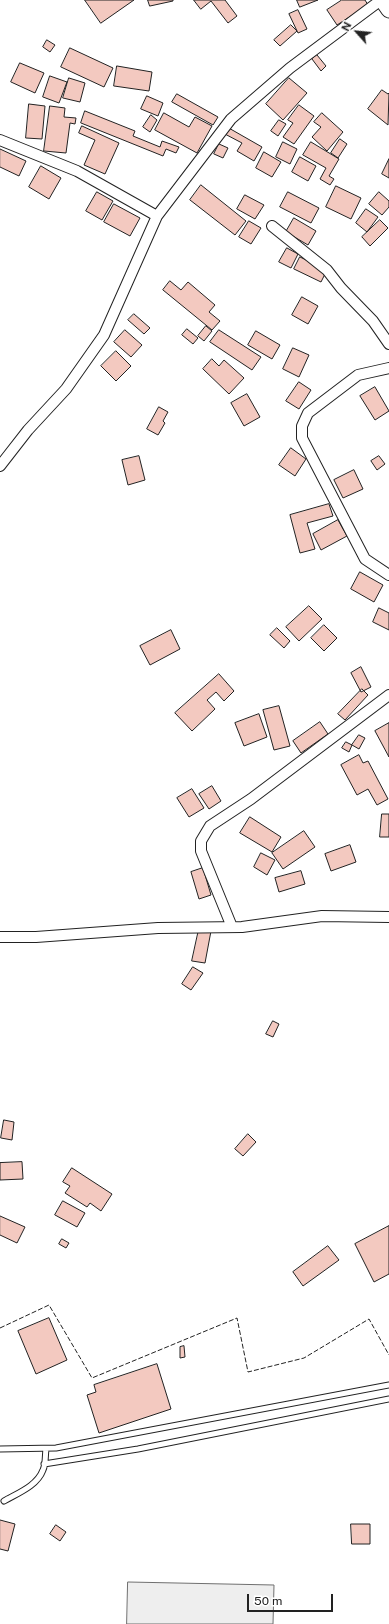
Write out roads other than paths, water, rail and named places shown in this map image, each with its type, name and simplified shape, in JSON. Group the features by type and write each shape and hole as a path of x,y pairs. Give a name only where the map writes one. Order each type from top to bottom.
{"street":[{"path":"0,466 28,430 66,389 104,335 157,216 231,119 290,68 381,0 389,10"},
{"path":"0,140 77,171 157,216"},
{"path":"272,226 327,270 341,288 373,321 389,344"},
{"path":"389,368 358,375 308,413 302,426 302,438 365,559 389,575"},
{"path":"232,927 201,851 201,841 210,826 251,799 389,695"},
{"path":"0,937 158,928 232,927 322,916 389,917"}],"lane":[{"path":"0,1449 46,1449 89,1442 389,1385"},
{"path":"44,1464 72,1461 138,1449 389,1399"},
{"path":"4,1501 25,1490 37,1480 43,1470 46,1449"}]}
